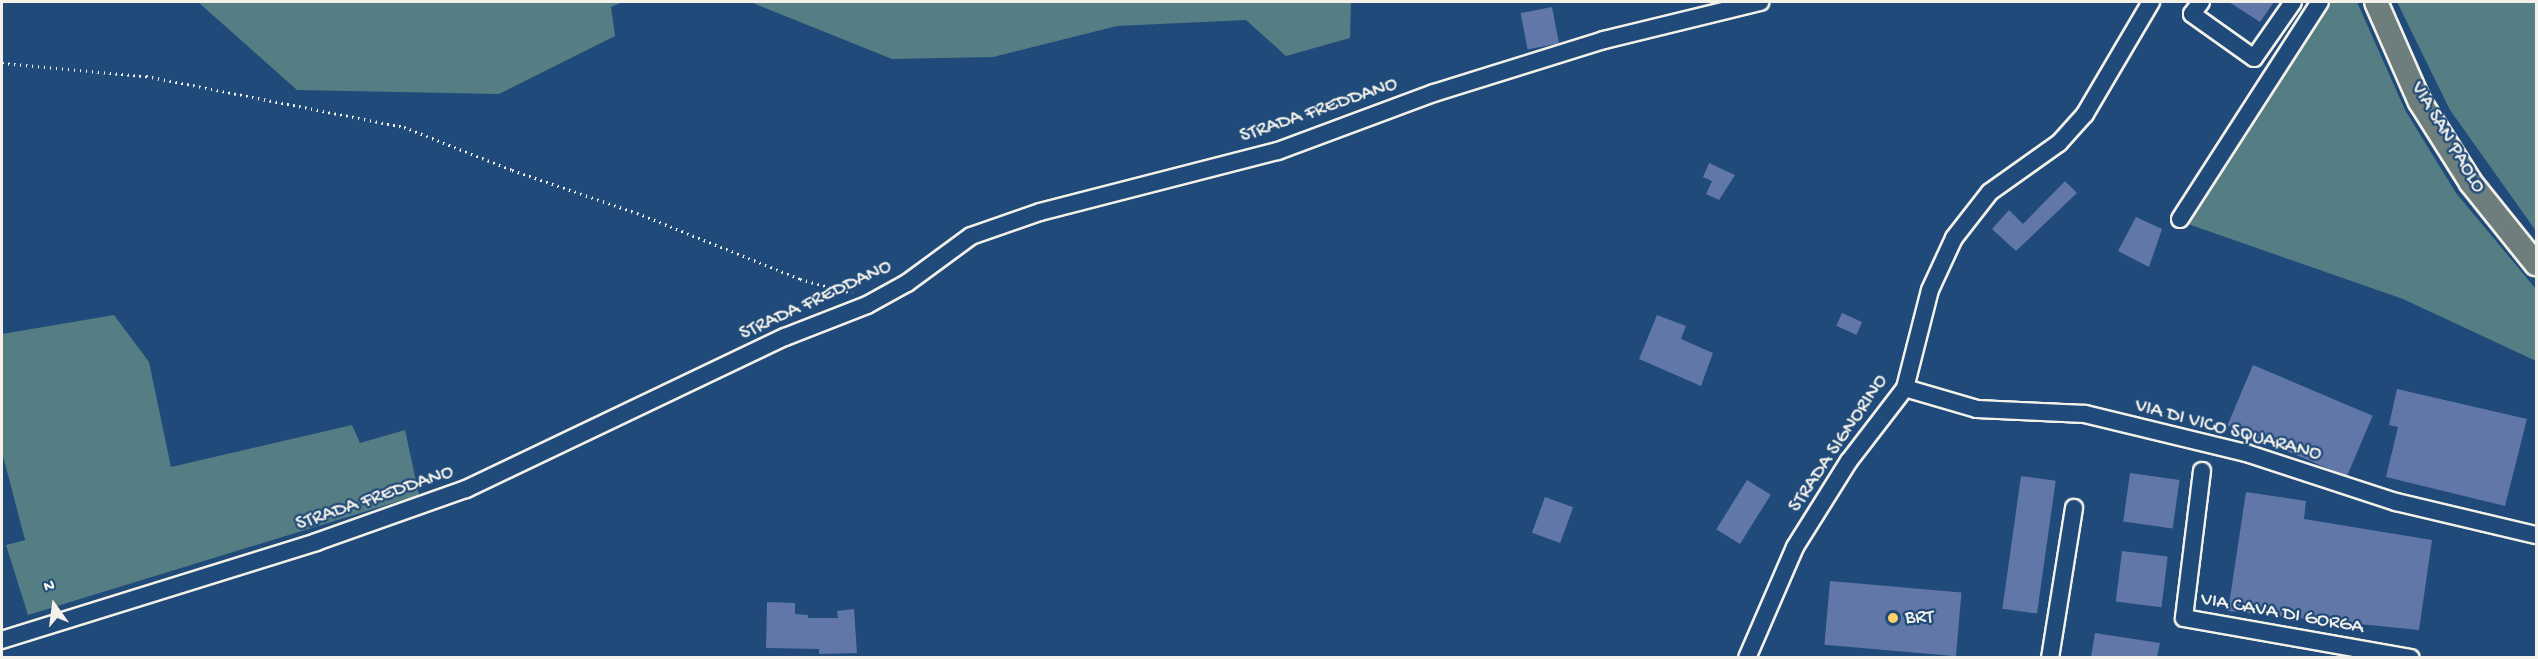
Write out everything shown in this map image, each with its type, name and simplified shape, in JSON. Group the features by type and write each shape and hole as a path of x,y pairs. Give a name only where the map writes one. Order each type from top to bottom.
{"main road":[{"name":"VIA SAN PAOLO","path":"2376,2 2420,102 2471,183 2536,264"}],"street":[{"name":"STRADA FREDDANO","path":"2,640 316,543 466,489 785,338 867,305 907,283 971,236 1040,212 1278,151 1457,86 1604,40 1760,2"},
{"name":"STRADA SIGNORINO","path":"1747,657 1795,548 1849,461 1905,388 1930,290 1954,238 1990,192 2059,143 2085,114 2151,2"},
{"path":"2201,2 2192,14 2254,58 2293,2"},
{"path":"2180,219 2320,2"},
{"name":"VIA DI VICO SQUARANO","path":"1905,388 1977,409 2085,414 2246,453 2396,502 2536,535"},
{"name":"VIA CAVA DI GORGA","path":"2202,471 2184,618 2411,657"},
{"path":"2050,657 2074,508"}],"path":[{"path":"2,63 146,76 404,127 512,170 638,213 800,279 856,294 867,305"}],"green space":[{"path":"198,2 623,2 611,7 615,36 499,94 297,90"},
{"path":"750,2 1351,2 1350,38 1286,56 1246,20 1117,26 993,57 892,59"},
{"path":"2329,2 2357,2 2405,110 2456,193 2536,289 2536,361 2403,299 2188,224"},
{"path":"2397,2 2536,2 2536,231 2450,110"},
{"path":"114,315 149,362 171,467 352,425 360,443 405,430 419,495 28,615 6,545 25,540 2,452 2,334"}],"building":[{"path":"2229,2 2274,2 2260,22"},
{"path":"1552,7 1559,43 1528,49 1521,13"},
{"path":"1709,163 1735,175 1719,200 1706,194 1712,181 1703,177"},
{"path":"2065,181 2077,193 2016,251 1992,229 2009,210 2023,224"},
{"path":"2136,217 2162,229 2149,267 2118,251"},
{"path":"1842,313 1862,322 1856,335 1836,326"},
{"path":"1657,315 1686,326 1681,339 1713,353 1701,386 1639,359"},
{"path":"2253,365 2373,416 2347,477 2227,426"},
{"path":"2397,389 2527,419 2505,506 2386,477 2398,427 2389,425"},
{"path":"2130,473 2180,480 2173,528 2123,522"},
{"path":"2021,476 2056,481 2037,614 2002,609"},
{"path":"1747,480 1771,495 1740,544 1716,529"},
{"path":"2246,492 2306,501 2304,519 2432,540 2419,630 2228,611"},
{"path":"1545,497 1573,507 1560,543 1532,533"},
{"path":"2122,551 2168,557 2161,607 2116,602"},
{"name":"BRT","path":"1830,581 1961,593 1956,656 1824,645"},
{"path":"767,602 795,603 795,614 808,615 808,618 838,618 837,611 854,609 857,653 819,654 819,649 766,648"},
{"path":"2095,633 2160,643 2157,657 2091,657"}],"place":[{"name":"BRT","path":"1893,618"}]}
